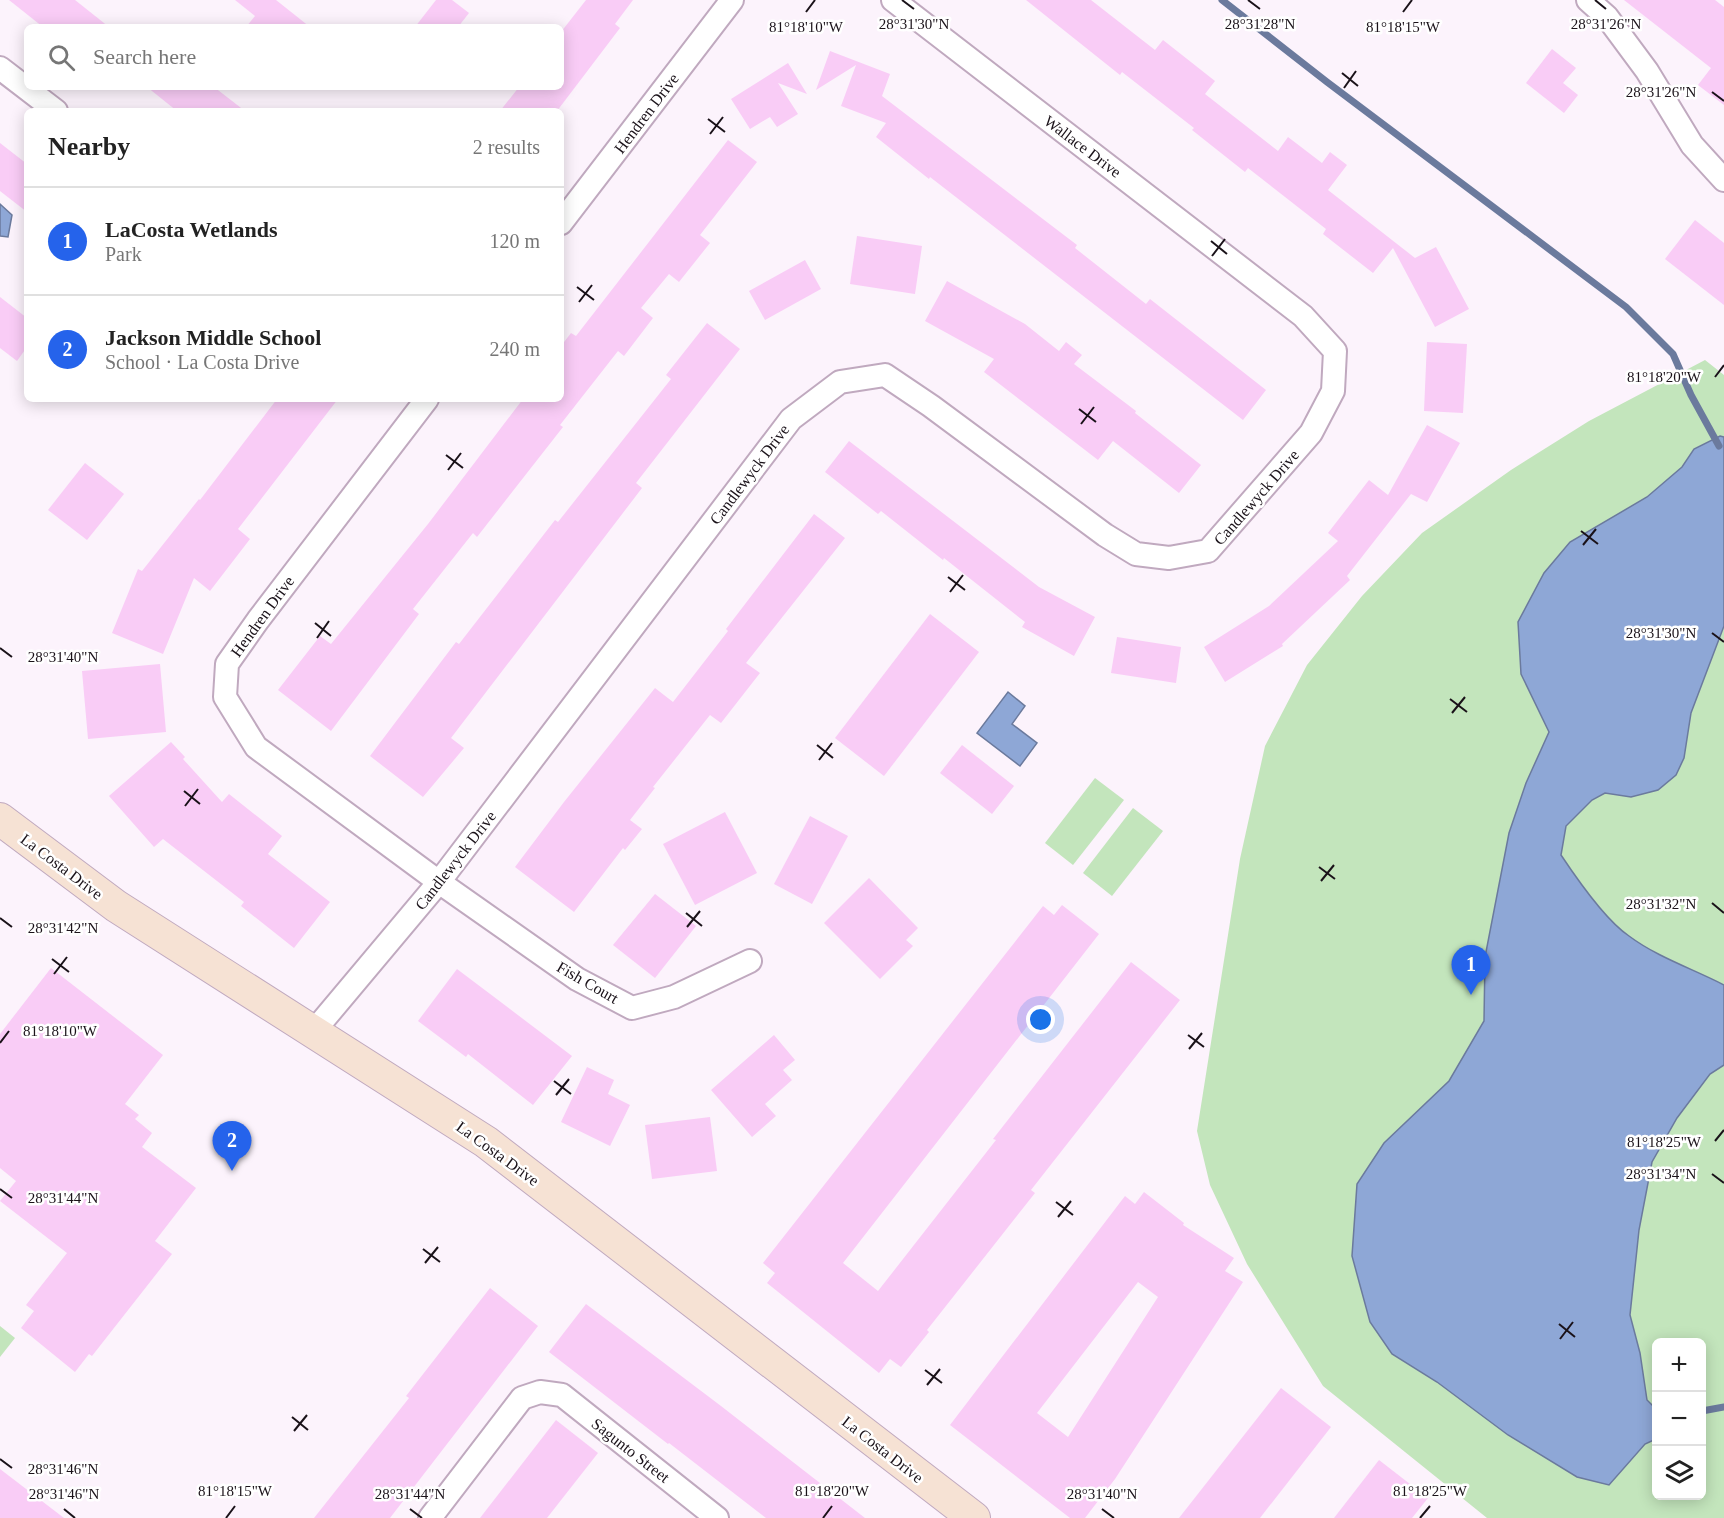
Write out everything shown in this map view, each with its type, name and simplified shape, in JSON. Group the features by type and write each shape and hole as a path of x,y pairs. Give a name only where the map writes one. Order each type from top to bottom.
{"street":[{"name":"Wallace Drive","path":"893,0 1273,291"},
{"path":"1588,0 1607,17 1647,70 1692,145 1724,180"},
{"name":"Hendren Drive","path":"564,220 731,1"},
{"path":"0,68 24,86"},
{"path":"29,90 52,108"},
{"name":"Candlewyck Drive","path":"314,1031 439,882 791,419 840,382 885,375 932,406 1106,535 1136,554 1169,558 1208,551 1311,433 1333,391 1335,351 1304,316 1273,291"},
{"name":"Hendren Drive","path":"425,402 227,664 225,697 256,747 439,882"},
{"name":"La Costa Drive","path":"0,819 116,906 486,1142 974,1518"},
{"name":"Fish Court","path":"439,882 577,979 632,1008 674,997 750,961"},
{"name":"Sagunto Street","path":"430,1518 522,1398 540,1392 562,1395 717,1518"}],"green space":[{"path":"1705,360 1724,375 1724,1518 1487,1518 1323,1386 1247,1264 1210,1185 1197,1131 1240,859 1265,746 1307,665 1362,596 1422,533 1511,470 1589,421"},
{"path":"1095,778 1124,800 1073,865 1045,843"},
{"path":"1133,808 1163,831 1112,896 1083,873"},
{"path":"0,1326 15,1338 0,1357"}],"water":[{"path":"0,204 12,215 8,237 0,236"},
{"path":"1720,436 1724,437 1724,626 1691,713 1684,758 1676,775 1658,790 1631,797 1605,793 1592,800 1566,826 1561,855 1592,898 1620,929 1651,950 1724,985 1724,1065 1710,1074 1677,1118 1652,1162 1639,1230 1630,1315 1640,1353 1647,1400 1652,1405 1652,1441 1645,1444 1609,1485 1577,1477 1508,1435 1437,1382 1392,1354 1370,1322 1352,1256 1357,1184 1384,1143 1449,1081 1484,1021 1485,957 1509,833 1526,783 1549,732 1521,674 1518,622 1544,573 1570,542 1647,497 1682,467 1694,449"},
{"path":"1008,692 1025,706 1012,724 1037,743 1020,766 977,733"}],"building":[{"path":"9,0 75,0 105,24 39,24"},
{"path":"235,0 276,0 306,24 248,24 255,16"},
{"path":"436,0 452,0 469,13 460,24 417,24"},
{"path":"586,0 633,0 615,24 620,28 559,108 502,108 517,90 564,90 564,28"},
{"path":"1026,0 1091,0 1155,50 1163,40 1215,81 1205,94 1278,151 1288,137 1322,163 1330,152 1347,165 1328,190 1415,258 1436,247 1469,309 1435,327 1393,248 1373,273 1323,234 1326,229 1248,168 1245,172 1192,130 1194,128 1122,72 1120,75"},
{"path":"1624,0 1715,0 1724,7 1724,105 1698,85 1711,68"},
{"path":"1552,49 1576,68 1563,83 1578,95 1564,113 1526,83"},
{"path":"830,51 890,74 882,96 1077,245 1075,248 1146,304 1150,299 1266,390 1243,420 876,137 886,123 841,106 856,65 816,90"},
{"path":"788,63 807,94 778,83 798,114 777,127 770,117 750,129 731,99"},
{"path":"151,90 218,90 241,108 173,108"},
{"path":"728,140 757,162 700,235 710,243 679,282 669,274 641,308 653,318 624,356 618,351 560,425 563,427 477,537 473,533 413,609 419,614 331,731 278,690 320,636 331,644 428,524 521,402 564,402 564,342 571,333 576,336"},
{"path":"0,143 24,162 24,210 0,191"},
{"path":"1695,220 1724,243 1724,305 1665,259"},
{"path":"857,236 922,246 915,294 850,284"},
{"path":"805,260 821,289 765,320 749,291"},
{"path":"947,281 1025,324 1059,351 1066,342 1082,355 1074,364 1136,411 1135,413 1201,465 1179,493 1113,441 1098,460 984,372 994,359 925,321"},
{"path":"0,297 24,316 24,351 17,361 0,348"},
{"path":"707,323 740,349 636,483 642,488 451,738 464,748 423,797 370,756 456,642 459,644 555,520 558,522 671,379 666,375"},
{"path":"1427,342 1467,344 1463,413 1424,411"},
{"path":"275,402 336,402 238,529 250,539 210,591 194,578 163,654 112,633 138,569 142,571"},
{"path":"1427,425 1460,443 1427,502 1411,494 1347,576 1350,580 1282,644 1283,646 1225,682 1204,647 1269,606 1338,541 1328,533 1369,480 1388,495"},
{"path":"849,441 1039,587 1095,617 1074,656 1022,627 1025,622 944,558 943,560 881,511 878,514 825,472"},
{"path":"85,463 124,494 87,540 48,510"},
{"path":"814,514 845,538 746,663 760,673 721,723 710,715 653,787 655,788 630,820 642,829 625,850 623,848 574,912 515,867 655,688 673,702"},
{"path":"930,614 979,652 884,776 835,738"},
{"path":"1117,637 1181,647 1176,683 1111,673"},
{"path":"160,664 166,732 88,739 82,671"},
{"path":"171,742 185,757 183,759 222,802 229,794 282,836 268,854 330,902 294,948 241,906 244,902 163,839 154,847 109,796"},
{"path":"962,745 1014,786 992,814 940,773"},
{"path":"725,812 757,873 695,905 663,844"},
{"path":"810,816 848,836 812,904 774,884"},
{"path":"869,878 918,928 906,940 913,946 880,979 824,923"},
{"path":"655,894 696,926 655,978 613,945"},
{"path":"1062,905 1099,934 843,1263 878,1291 1131,962 1180,1000 1031,1190 1035,1193 927,1330 929,1332 901,1367 890,1359 879,1373 767,1283 775,1273 763,1263 1043,906 1054,915"},
{"path":"51,968 163,1055 125,1104 139,1115 135,1119 152,1133 142,1147 196,1188 155,1241 172,1254 92,1356 89,1354 75,1372 21,1328 34,1311 26,1305 67,1253 0,1201 16,1181 0,1168 0,1034"},
{"path":"457,969 572,1056 533,1105 468,1054 466,1057 418,1021"},
{"path":"774,1035 795,1060 783,1070 792,1080 765,1104 776,1116 752,1137 711,1090"},
{"path":"587,1067 614,1080 608,1094 630,1105 610,1146 561,1122"},
{"path":"710,1117 717,1171 652,1179 645,1125"},
{"path":"1144,1192 1184,1223 1183,1225 1234,1258 1225,1271 1243,1282 1115,1479 1085,1518 1070,1518 950,1425 1125,1196 1135,1204","holes":["1138,1282 1158,1297 1068,1437 1037,1413"]},
{"path":"490,1288 538,1326 390,1518 314,1518 409,1398 406,1396"},
{"path":"586,1304 865,1518 766,1518 668,1444 549,1352"},
{"path":"1281,1388 1331,1427 1260,1518 1179,1518"},
{"path":"556,1420 598,1453 547,1518 480,1518"},
{"path":"1379,1460 1428,1498 1412,1518 1334,1518"},
{"path":"0,1469 64,1518 0,1518"}],"waterway":[{"path":"1222,0 1626,307 1673,354 1691,395 1719,446"},
{"path":"1706,1410 1724,1407"}],"place":[{"name":"LaCosta Wetlands","path":"1471,995"},
{"name":"Jackson Middle School","path":"232,1171"}]}
